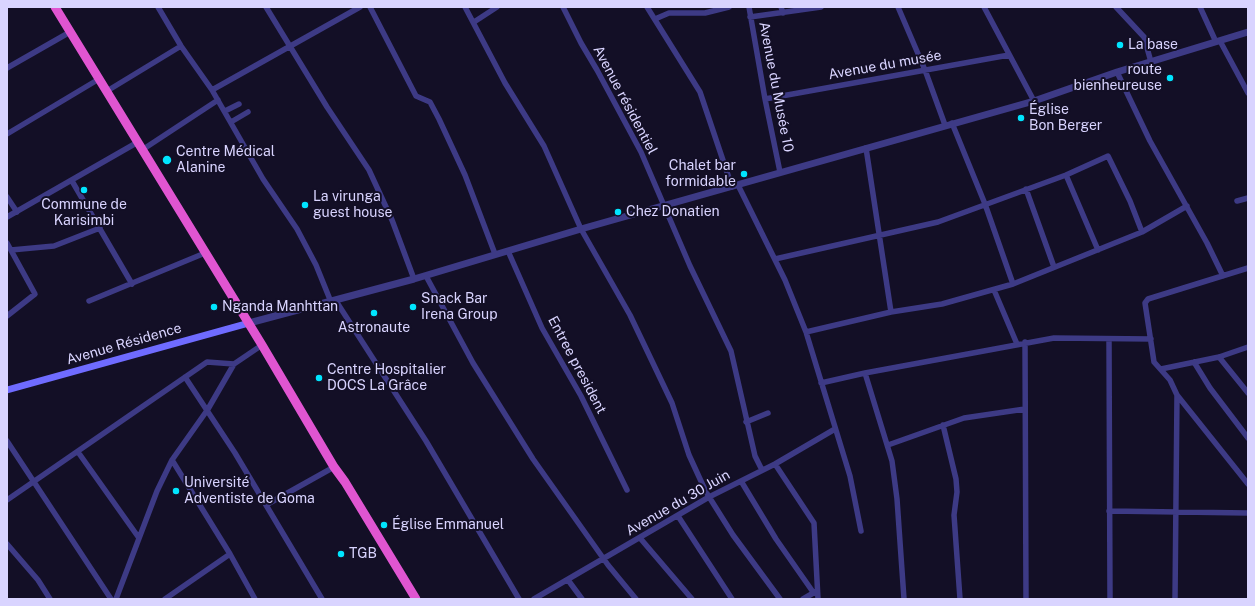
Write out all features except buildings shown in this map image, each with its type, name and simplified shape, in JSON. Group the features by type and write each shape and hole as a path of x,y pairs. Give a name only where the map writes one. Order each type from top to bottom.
{"highway":[{"path":"55,7 205,254 249,323 334,467 345,482 416,599"}],"main road":[{"name":"Avenue Résidence","path":"7,390 249,323"}],"street":[{"path":"158,7 181,46 225,111 263,179 299,232 334,302 426,441 519,599"},
{"path":"266,7 369,170 392,220 414,279"},
{"path":"212,90 360,7"},
{"path":"370,7 416,96 430,102 439,119 466,175 495,254"},
{"path":"465,7 505,83 544,146 581,229 639,333 672,403 690,455 709,497 733,535 780,599"},
{"path":"474,22 497,7"},
{"name":"Avenue résidentiel","path":"563,7 581,43 641,152 663,206 731,352 746,422 753,443 755,456 762,470"},
{"path":"647,7 700,92 735,186 775,259 806,332 852,483 861,531"},
{"path":"655,19 669,13 705,13 729,7"},
{"name":"Avenue du Musée 10","path":"749,7 765,99 780,172"},
{"path":"750,17 782,10 821,7"},
{"path":"898,7 948,124 985,204 1013,284"},
{"path":"984,7 1034,101"},
{"path":"1116,7 1144,37 1151,62"},
{"path":"1200,7 1248,92"},
{"path":"7,68 70,32"},
{"path":"249,323 334,302 426,276 581,229 948,124 1034,101 1117,72 1248,32"},
{"path":"107,92 181,46"},
{"name":"Avenue du musée","path":"765,99 1009,55"},
{"path":"1117,72 1150,141 1223,276"},
{"path":"7,134 99,79"},
{"path":"7,217 140,146 218,100"},
{"path":"225,111 238,104"},
{"path":"230,122 248,112"},
{"path":"866,148 891,312"},
{"path":"775,259 878,234 938,222 1066,175 1109,157 1142,232"},
{"path":"1066,175 1098,250"},
{"path":"72,181 132,284"},
{"path":"1026,189 1054,267"},
{"path":"7,197 17,212"},
{"path":"1237,201 1248,198"},
{"path":"806,332 891,312 923,308 1013,284 1142,232 1186,206"},
{"path":"11,250 54,246 100,228"},
{"path":"7,243 35,294 7,316"},
{"name":"Entree president","path":"508,251 542,328 581,396 626,490"},
{"path":"89,301 205,254"},
{"path":"1248,268 1146,300 1145,303 1154,362 1170,380 1177,395 1248,484"},
{"path":"426,276 473,363 533,459 604,559 636,599"},
{"path":"994,290 1017,344"},
{"path":"821,383 1025,342 1054,338 1151,339"},
{"path":"1108,339 1110,599"},
{"path":"1025,342 1026,599"},
{"path":"116,599 139,538 172,460 208,409 234,364 262,345"},
{"path":"1161,369 1219,356 1248,347"},
{"path":"1219,356 1248,393"},
{"path":"7,500 207,362 234,364"},
{"path":"1194,362 1210,388 1248,438"},
{"path":"865,373 892,461 897,499 904,599"},
{"path":"185,378 208,409 322,599"},
{"path":"1175,599 1177,395"},
{"path":"888,445 943,425 985,414 1025,409"},
{"path":"746,422 768,413"},
{"path":"943,425 956,479 957,492 954,515 960,599"},
{"name":"Avenue du 30 Juin","path":"534,599 709,497 774,464 835,429"},
{"path":"7,441 111,599"},
{"path":"78,452 139,538"},
{"path":"172,460 230,554 255,599"},
{"path":"774,464 814,523 815,592"},
{"path":"266,505 334,467"},
{"path":"741,481 776,538 815,592 818,599"},
{"path":"1109,511 1248,513"},
{"path":"678,516 732,599"},
{"path":"640,538 692,599"},
{"path":"7,544 38,580 50,599"},
{"path":"165,599 230,554"},
{"path":"568,580 582,599"},
{"path":"803,599 815,592"}],"place":[{"name":"La base","path":"1120,45"},
{"name":"route bienheureuse","path":"1170,78"},
{"name":"Église Bon Berger","path":"1021,118"},
{"name":"Centre Médical Alanine","path":"167,160"},
{"name":"Chalet bar formidable","path":"744,174"},
{"name":"Commune de Karisimbi","path":"84,190"},
{"name":"La virunga guest house","path":"305,205"},
{"name":"Chez Donatien","path":"618,212"},
{"name":"Nganda Manhttan","path":"214,307"},
{"name":"Snack Bar Irena Group","path":"413,307"},
{"name":"Astronaute","path":"374,313"},
{"name":"Centre Hospitalier DOCS La Grâce","path":"319,378"},
{"name":"Université Adventiste de Goma","path":"176,491"},
{"name":"Église Emmanuel","path":"384,525"},
{"name":"TGB","path":"341,554"}]}
